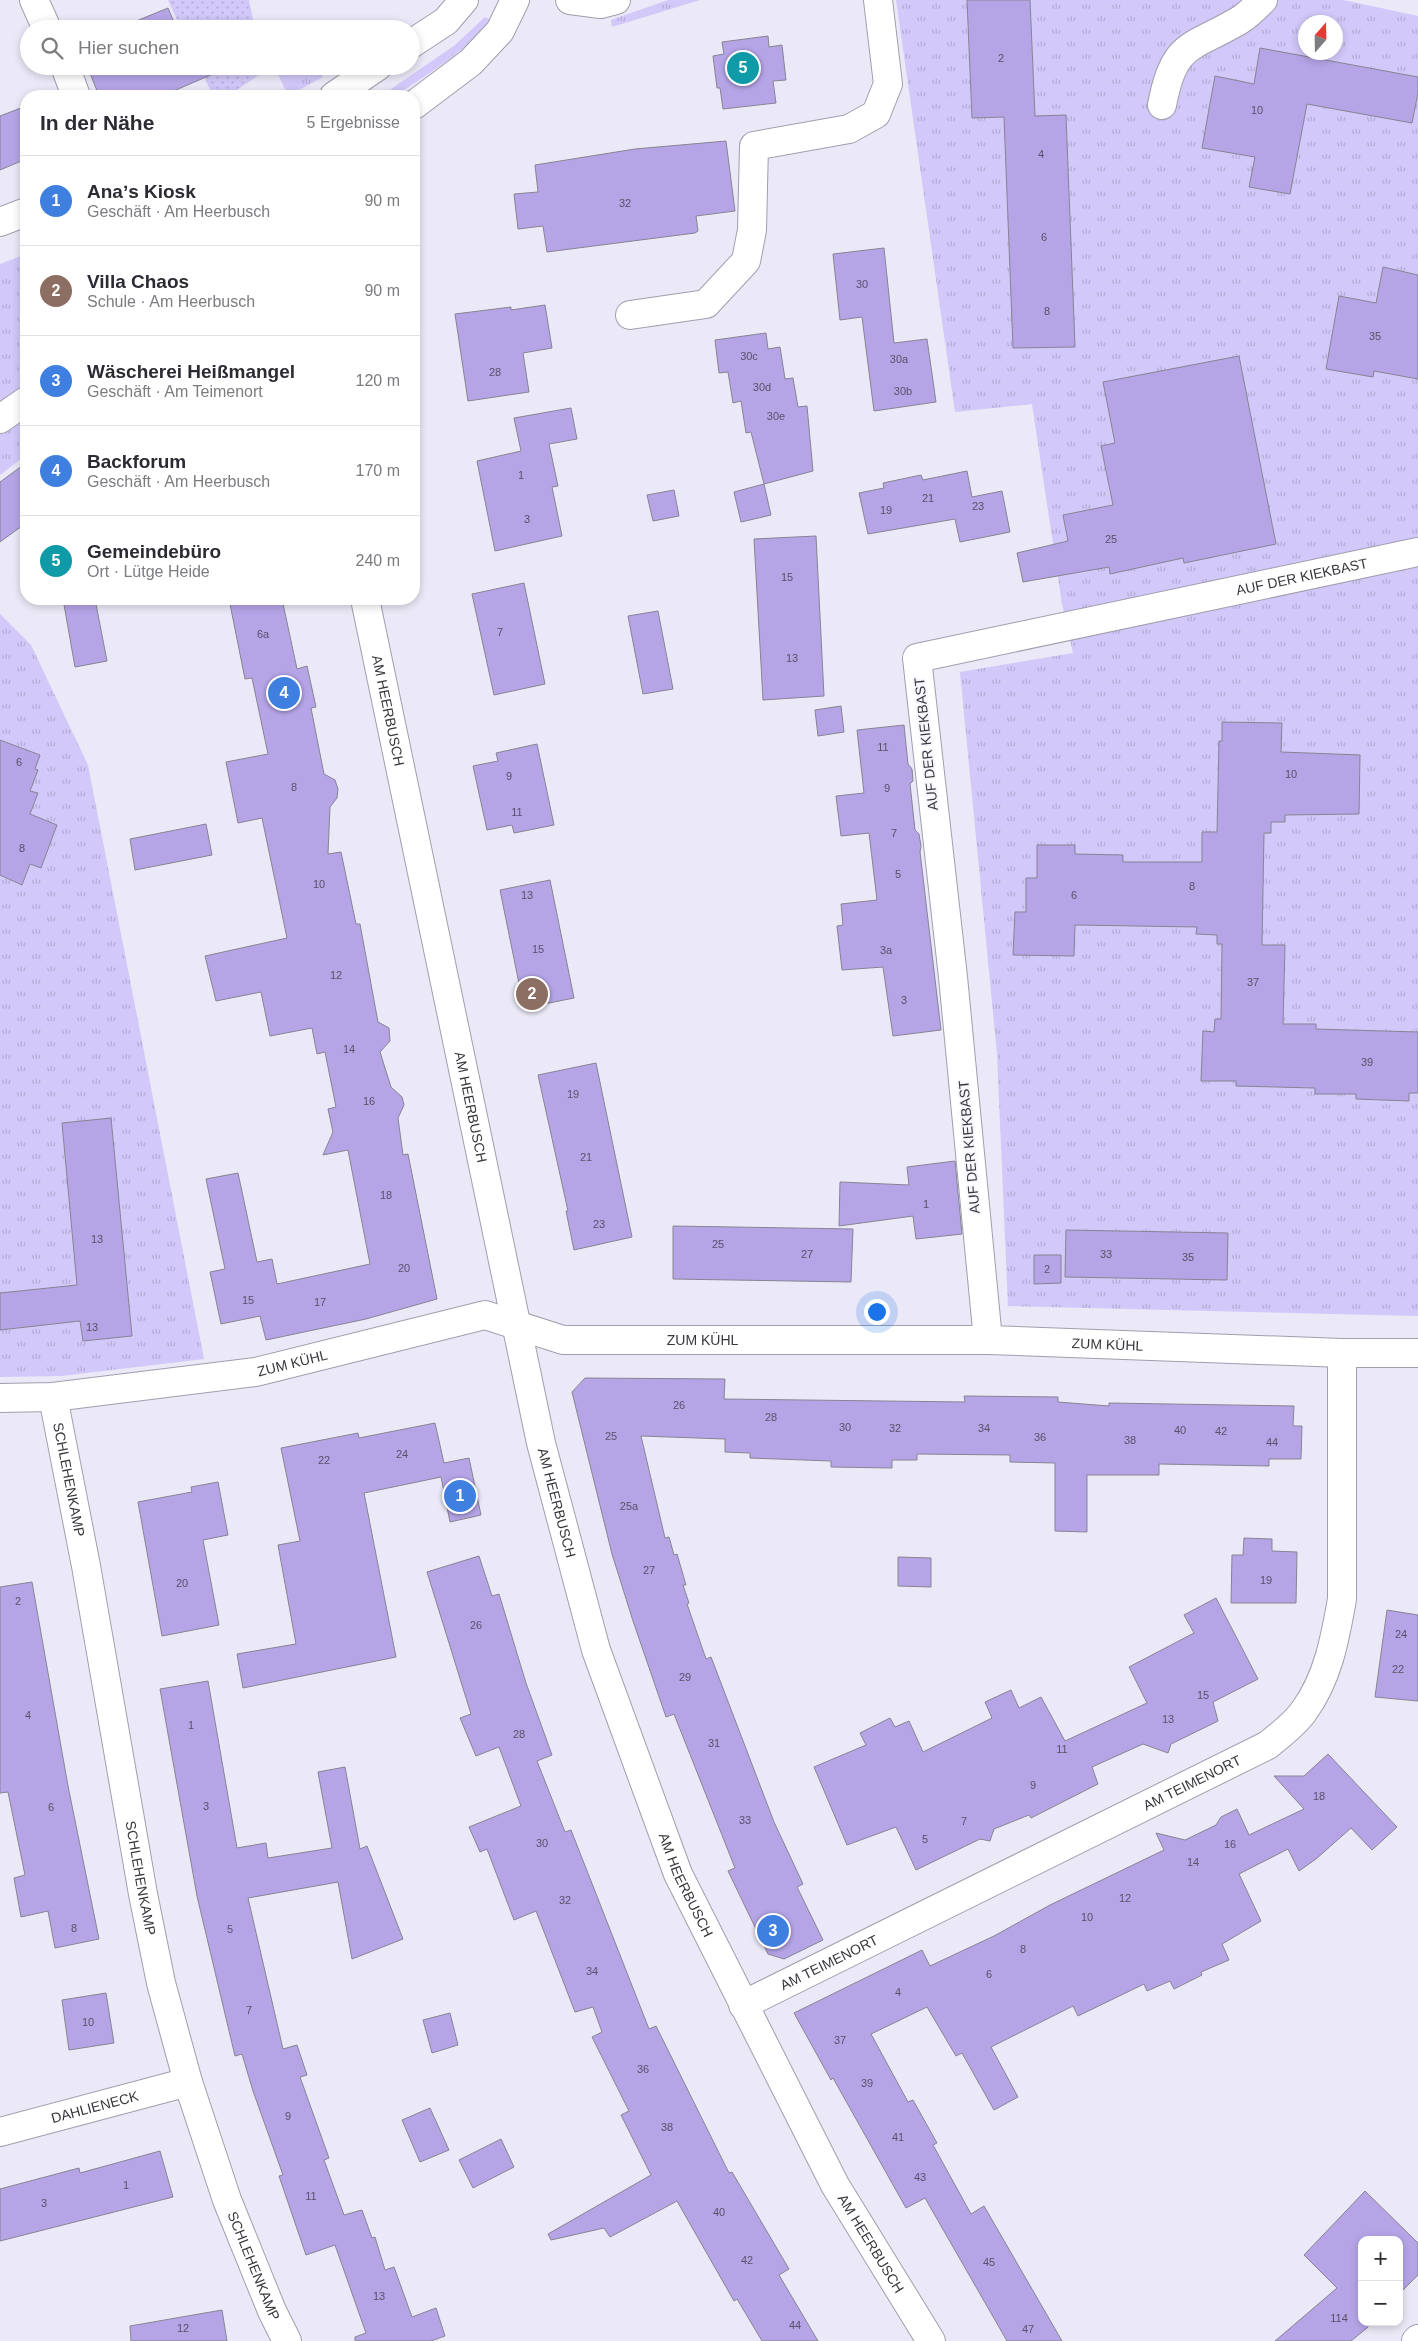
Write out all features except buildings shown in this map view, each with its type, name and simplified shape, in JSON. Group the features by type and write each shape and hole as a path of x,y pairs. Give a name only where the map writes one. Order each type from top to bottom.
{"street":[{"path":"34,0 44,20"},
{"path":"420,38 446,21 464,0"},
{"path":"420,100 471,62 500,31 515,0"},
{"path":"570,0 601,4 616,0"},
{"path":"630,314 706,304 746,261 752,230 754,146 849,129 876,114 888,84 878,0"},
{"path":"1162,105 1166,83 1176,60 1193,44 1240,20 1263,0"},
{"path":"68,75 74,90"},
{"path":"343,90 365,75"},
{"path":"0,222 20,214"},
{"path":"0,419 20,405"},
{"name":"AUF DER KIEKBAST","path":"988,1340 953,977 917,658 1418,552"},
{"name":"AM HEERBUSCH","path":"366,605 541,1443 596,1650 678,1874 835,2185 931,2341"},
{"name":"ZUM KÜHL","path":"0,1398 52,1398 256,1372 486,1316 563,1340 988,1340 1342,1353 1418,1353"},
{"name":"AM TEIMENORT","path":"743,2005 1268,1746 1304,1712 1325,1676 1342,1599 1342,1353"},
{"name":"SCHLEHENKAMP","path":"52,1398 86,1566 144,1903 161,1983 188,2082 227,2200 272,2311 287,2341"},
{"name":"DAHLIENECK","path":"0,2132 188,2082"}],"green space":[{"path":"168,0 249,0 253,20 177,20"},
{"path":"668,0 700,0 612,27 611,20"},
{"path":"896,0 1343,0 1418,16 1418,1316 1008,1306 997,1054 960,672 1073,653 1062,604 1032,404 955,412"},
{"path":"485,17 489,19 486,27 477,37 448,60 404,90 390,90 411,75 420,75 420,69 455,45"},
{"path":"203,75 259,75 237,90 210,90"},
{"path":"278,75 322,75 323,77 299,90 285,90"},
{"path":"20,256 20,460 0,475 0,264"},
{"path":"0,614 31,645 88,765 204,1359 61,1376 0,1377"}],"place":[{"name":"Gemeindebüro","path":"743,68"},
{"name":"Backforum","path":"284,693"},
{"name":"Villa Chaos","path":"532,994"},
{"name":"Anaʼs Kiosk","path":"460,1496"},
{"name":"Wäscherei Heißmangel","path":"773,1931"}]}
